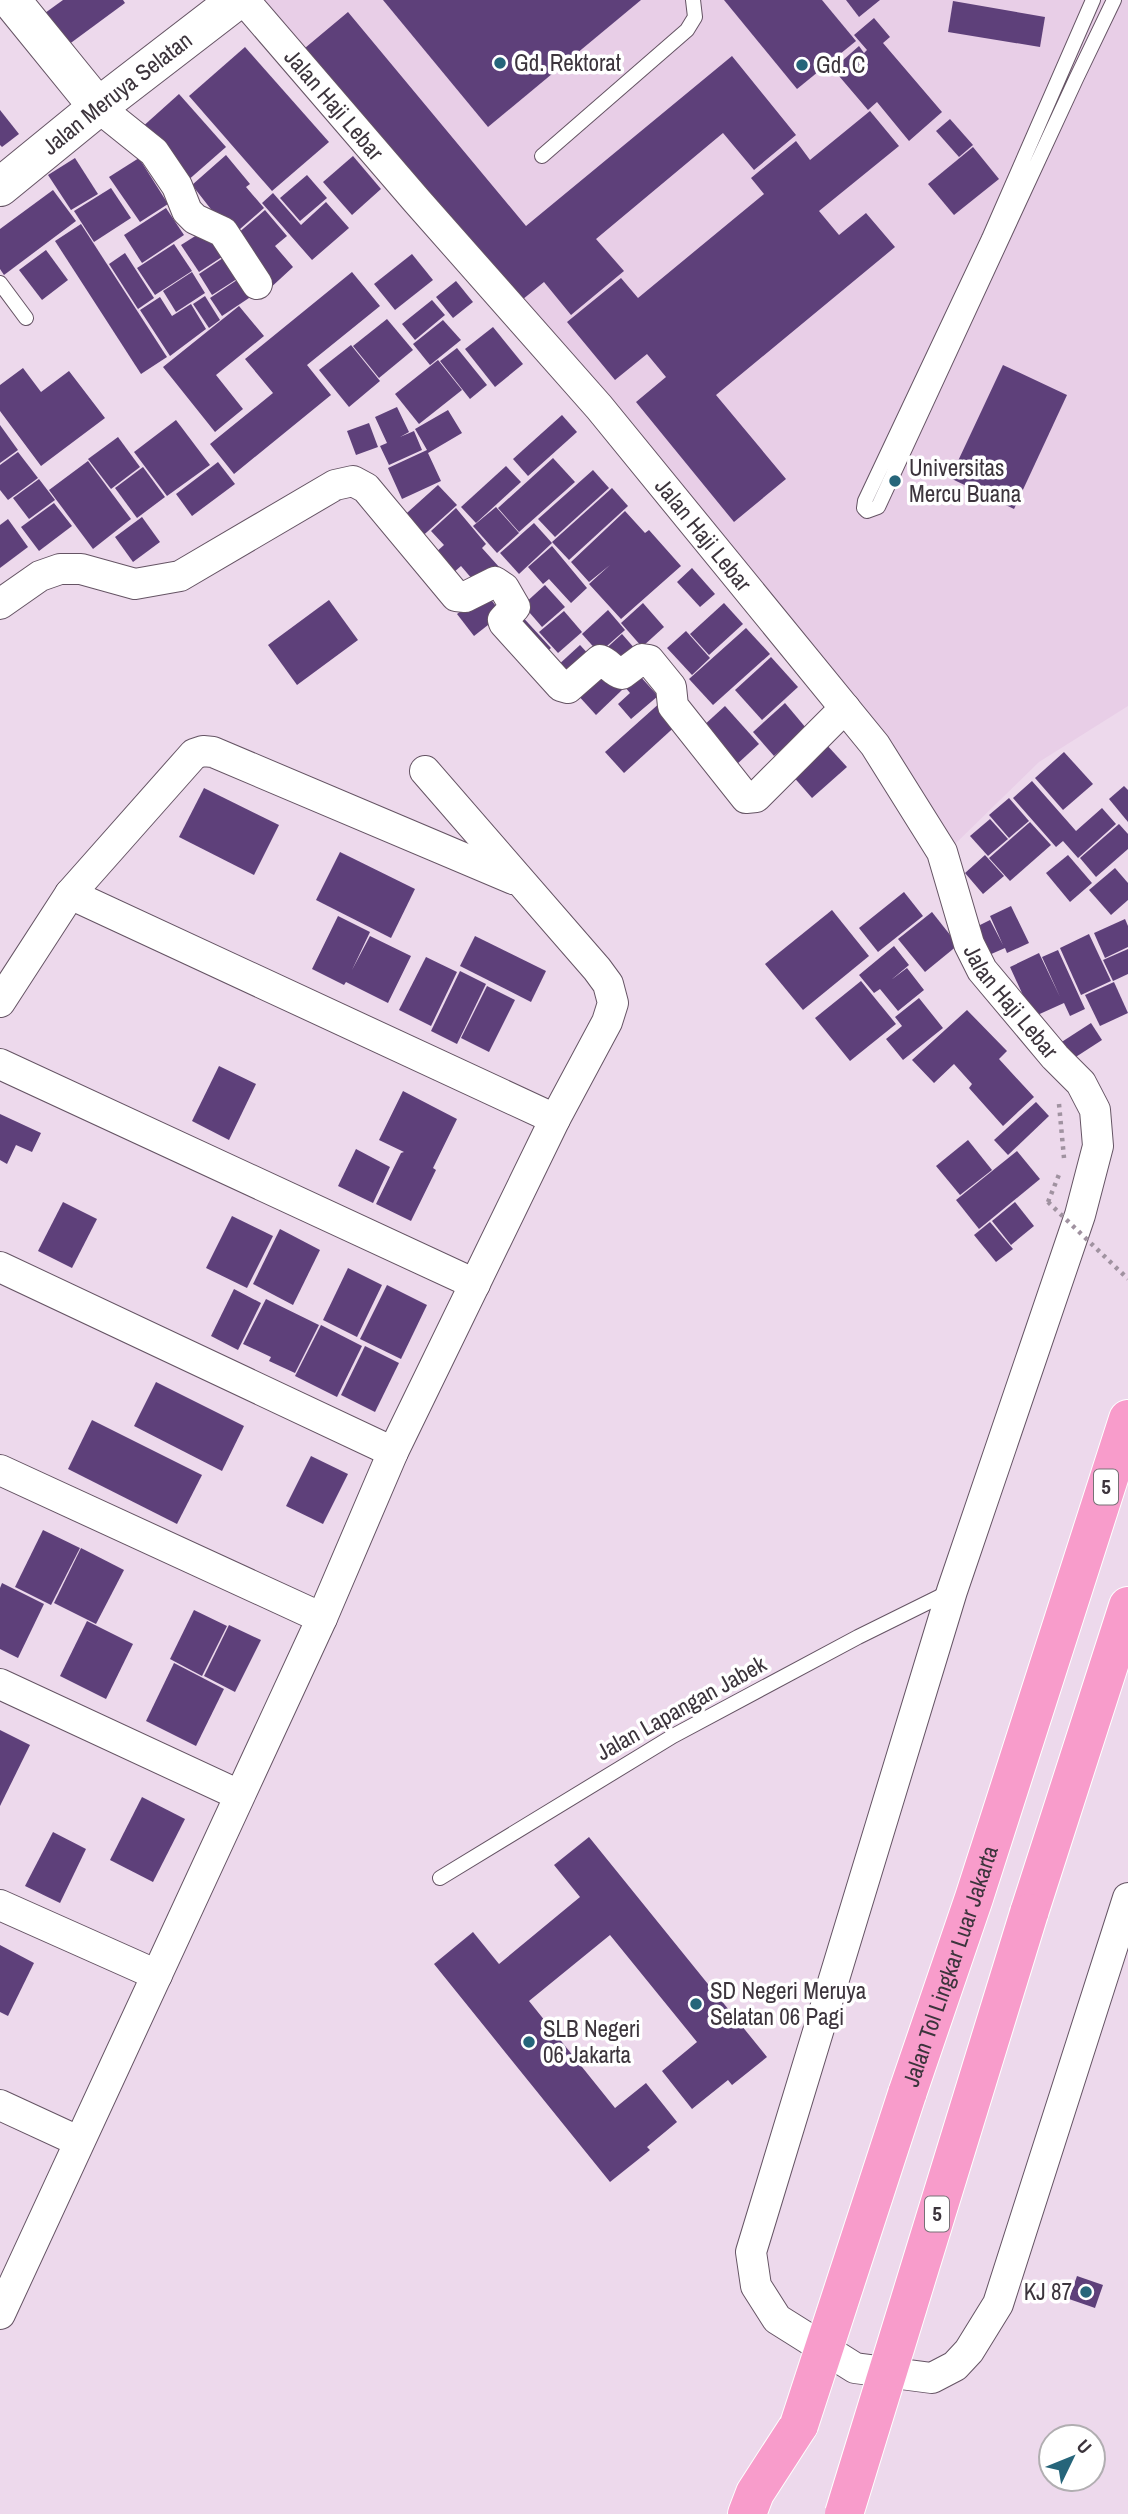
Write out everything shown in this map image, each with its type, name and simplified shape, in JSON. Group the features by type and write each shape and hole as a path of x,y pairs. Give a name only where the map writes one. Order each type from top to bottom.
{"highway":[{"name":"Jalan Tol Lingkar Luar Jakarta","path":"771,2514 974,1899 1128,1419"},
{"name":"5","path":"844,2514 1029,1913 1128,1606"},
{"path":"747,2514 755,2493 799,2425"}],"main road":[{"path":"11,0 98,107"},
{"name":"Jalan Meruya Selatan","path":"0,187 98,107 237,0"}],"street":[{"name":"Jalan Haji Lebar","path":"244,0 599,407 875,746 942,852 968,944 982,970 1055,1057 1081,1083 1095,1110 1098,1146 1080,1215 952,1591"},
{"path":"98,107 154,152 177,186 187,211 195,219 223,232 257,284"},
{"path":"0,604 40,576 60,569 81,569 135,584 180,576 335,485 352,481 366,488 456,596 465,597 495,582 504,588 515,607 503,620 504,623 561,686 568,688 600,660 613,672 622,674 642,659 649,660 671,687 673,706 746,798 756,797 845,708"},
{"path":"0,1002 70,894 194,754 203,751 213,751 520,882"},
{"path":"1,2309 322,1618 393,1452 555,1119 607,1021 612,1003 608,984 597,969 425,771"},
{"path":"70,894 555,1119"},
{"path":"0,1064 475,1284"},
{"path":"0,1267 393,1452"},
{"path":"0,1470 322,1618"},
{"path":"952,1591 751,2252 756,2286 777,2319 855,2368 932,2378 955,2366 970,2351 998,2304 1128,1898"},
{"path":"0,1684 239,1795"},
{"path":"0,1905 157,1975"},
{"path":"0,2105 78,2141"}],"lane":[{"path":"542,156 687,30 695,17 693,0"},
{"path":"1093,0 989,237 865,502 864,508 867,511 878,507 1114,0"},
{"path":"0,283 26,318"},
{"name":"Jalan Lapangan Jabek","path":"440,1878 673,1736 858,1637 952,1591"}],"path":[{"path":"1055,1057 1065,1160"},
{"path":"1060,1170 1048,1202 1128,1279"}],"shaded area":[{"name":"Universitas Mercu Buana","path":"249,0 1128,0 1128,706 1039,762 954,845"}],"building":[{"path":"63,0 123,0 125,3 68,45 45,13"},
{"name":"Gd. Rektorat","path":"383,0 641,0 488,127"},
{"name":"Gd. C","path":"724,0 822,0 856,41 797,89"},
{"path":"846,0 880,0 859,17"},
{"path":"953,1 1045,17 1040,47 948,32"},
{"path":"348,12 526,226 732,56 796,135 754,170 723,133 596,239 624,271 571,315 544,282 517,304 305,48"},
{"path":"874,18 890,37 883,43 942,112 909,141 877,102 868,110 833,69 859,46 864,53 867,50 854,35"},
{"path":"245,47 329,142 272,191 189,96"},
{"path":"179,94 226,147 186,182 140,129"},
{"path":"0,110 19,134 2,147 0,145"},
{"path":"870,111 899,146 819,211 839,235 866,213 895,247 716,395 786,479 734,522 636,402 666,377 647,354 615,380 567,322 621,278 638,298 764,194 751,178 796,141 810,160"},
{"path":"950,119 973,145 959,157 936,131"},
{"path":"973,147 999,179 954,215 928,184"},
{"path":"226,155 250,184 246,187 264,208 232,236 192,185"},
{"path":"353,156 381,189 352,215 323,182"},
{"path":"75,158 98,194 71,210 48,175"},
{"path":"139,158 168,204 140,222 109,177"},
{"path":"307,175 327,198 300,221 280,198"},
{"path":"111,188 131,218 94,242 74,211"},
{"path":"53,190 76,221 4,275 0,269 0,229"},
{"path":"273,193 301,225 326,202 349,228 312,260 262,203"},
{"path":"166,208 184,235 142,263 124,235"},
{"path":"265,210 287,236 275,246 293,267 267,291 230,240"},
{"path":"81,224 167,357 141,374 55,241"},
{"path":"208,228 225,255 199,272 181,245"},
{"path":"174,244 192,271 155,295 137,268"},
{"path":"46,250 68,280 42,300 19,270"},
{"path":"125,253 154,298 138,309 109,264"},
{"path":"412,254 433,280 395,310 374,284"},
{"path":"226,256 240,277 212,295 199,274"},
{"path":"192,272 205,293 176,312 163,291"},
{"path":"352,272 380,306 307,365 331,395 234,474 210,444 273,393 245,359"},
{"path":"243,276 255,294 222,316 210,298"},
{"path":"456,281 473,302 453,318 436,297"},
{"path":"205,296 220,320 209,328 193,304"},
{"path":"160,297 172,316 191,304 206,329 170,356 140,310"},
{"path":"432,300 445,315 415,340 402,324"},
{"path":"239,306 264,336 216,375 243,409 215,432 163,367"},
{"path":"387,319 413,350 379,378 353,346"},
{"path":"443,320 461,340 430,365 413,344"},
{"path":"493,327 523,364 495,387 465,349"},
{"path":"351,345 380,381 349,407 319,370"},
{"path":"457,348 487,385 470,399 440,361"},
{"path":"438,360 462,390 419,424 395,394"},
{"path":"1003,365 1067,395 1014,509 950,478"},
{"path":"23,368 41,392 69,371 105,418 41,466 0,411 0,385"},
{"path":"397,407 409,432 400,437 414,431 422,450 389,465 380,446 387,443 375,417"},
{"path":"448,410 462,433 428,453 441,481 402,499 388,468 427,450 415,429"},
{"path":"562,415 577,432 528,476 513,459"},
{"path":"176,420 210,465 167,496 134,452"},
{"path":"369,423 378,447 356,455 347,431"},
{"path":"0,425 18,450 0,463"},
{"path":"118,437 140,467 111,489 88,459"},
{"path":"18,452 38,478 8,500 0,490 0,465"},
{"path":"553,458 575,482 519,532 498,508"},
{"path":"88,461 131,519 93,549 49,490"},
{"path":"218,462 235,484 192,516 176,494"},
{"path":"506,466 521,482 476,523 461,507"},
{"path":"143,467 165,497 137,518 115,488"},
{"path":"593,470 609,488 555,537 538,519"},
{"path":"39,479 55,500 29,519 13,498"},
{"path":"438,485 457,505 417,541 398,521"},
{"path":"612,488 628,506 569,560 552,542"},
{"path":"54,503 72,526 39,551 21,527"},
{"path":"496,507 519,533 497,553 473,526"},
{"path":"456,508 486,544 482,548 500,568 479,587 461,566 453,573 435,553 444,545 431,531"},
{"path":"625,511 645,533 649,530 681,566 621,619 589,584 610,565 589,582 571,562"},
{"path":"142,517 160,542 133,562 115,537"},
{"path":"8,519 28,547 0,568 0,525"},
{"path":"534,523 552,543 519,574 500,553"},
{"path":"552,546 587,588 571,603 549,579 543,584 528,567"},
{"path":"692,568 715,594 700,607 677,582"},
{"path":"545,585 565,607 542,627 523,605"},
{"path":"486,593 502,614 474,636 457,614"},
{"path":"329,600 358,640 297,685 268,645"},
{"path":"643,603 664,627 642,647 621,623"},
{"path":"724,603 743,624 709,655 690,634"},
{"path":"608,610 625,630 599,653 582,634"},
{"path":"564,611 582,632 558,653 539,632"},
{"path":"519,613 551,648 541,657 510,622"},
{"path":"746,628 770,654 713,705 689,679"},
{"path":"686,631 710,658 692,675 667,648"},
{"path":"622,634 636,650 615,670 600,654"},
{"path":"580,645 592,658 568,681 556,667"},
{"path":"771,657 798,687 762,720 735,690"},
{"path":"603,669 622,690 596,715 576,693"},
{"path":"639,675 658,696 631,719 618,704 630,693 625,687"},
{"path":"662,701 680,722 624,773 605,752"},
{"path":"785,703 806,728 774,756 753,732"},
{"path":"725,706 759,744 736,765 702,727"},
{"path":"825,743 847,767 812,798 791,774"},
{"path":"1064,752 1093,784 1063,810 1035,778"},
{"path":"1032,781 1076,831 1102,808 1116,824 1078,858 1063,841 1056,847 1013,798"},
{"path":"1124,786 1128,790 1128,822 1109,799"},
{"path":"204,788 279,825 254,875 179,837"},
{"path":"1009,798 1029,821 1009,838 989,815"},
{"path":"990,819 1008,839 988,856 970,836"},
{"path":"1030,822 1051,845 1010,881 989,858"},
{"path":"1119,824 1128,834 1128,849 1096,877 1080,858"},
{"path":"340,852 415,889 391,938 316,900"},
{"path":"985,855 1004,876 983,894 965,873"},
{"path":"1068,855 1092,883 1070,902 1046,873"},
{"path":"1115,868 1128,883 1128,900 1111,915 1089,890"},
{"path":"904,892 923,916 878,952 859,928"},
{"path":"1011,906 1029,943 1007,953 1005,948 989,955 976,927 990,920 1003,945 990,916"},
{"path":"832,910 869,956 803,1010 765,964"},
{"path":"932,912 958,945 925,972 898,939"},
{"path":"338,916 370,932 352,970 370,936 411,956 388,1003 312,969"},
{"path":"1125,919 1128,926 1128,947 1105,958 1094,933"},
{"path":"1089,934 1111,981 1081,995 1060,948"},
{"path":"475,936 546,971 531,1002 460,966"},
{"path":"894,946 909,965 891,980 907,968 924,990 898,1011 880,989 874,993 859,975"},
{"path":"1128,949 1128,974 1113,981 1103,960"},
{"path":"1058,950 1085,1009 1070,1016 1064,1003 1033,1017 1010,967 1039,953 1060,997 1042,957"},
{"path":"426,957 457,972 431,1026 399,1010"},
{"path":"460,971 486,984 457,1044 431,1031"},
{"path":"861,981 896,1024 850,1061 815,1018"},
{"path":"1114,982 1128,1013 1100,1026 1085,995"},
{"path":"487,986 515,1000 489,1052 461,1038"},
{"path":"919,998 943,1028 903,1060 886,1039 902,1026 895,1017"},
{"path":"967,1010 1007,1051 999,1059 1034,1097 1003,1126 969,1088 972,1084 954,1064 934,1083 912,1060"},
{"path":"1091,1023 1102,1040 1068,1062 1057,1045"},
{"path":"219,1066 256,1084 229,1140 192,1121"},
{"path":"403,1091 457,1119 411,1221 376,1204 401,1153 404,1152 379,1140"},
{"path":"1036,1102 1049,1116 1008,1155 994,1140"},
{"path":"0,1114 41,1133 32,1152 16,1145 7,1164 0,1160"},
{"path":"968,1140 992,1170 960,1195 936,1166"},
{"path":"356,1149 390,1167 373,1203 338,1186"},
{"path":"1017,1151 1040,1179 979,1229 956,1200"},
{"path":"63,1202 97,1219 72,1268 38,1251"},
{"path":"1015,1202 1034,1226 1011,1245 992,1221"},
{"path":"232,1216 273,1236 247,1288 206,1268"},
{"path":"990,1222 1013,1249 996,1262 974,1235"},
{"path":"280,1229 320,1250 293,1305 253,1284"},
{"path":"348,1268 382,1285 357,1337 323,1320"},
{"path":"387,1285 427,1305 401,1359 360,1339"},
{"path":"234,1289 261,1303 238,1350 211,1336"},
{"path":"266,1299 319,1325 295,1373 269,1361 271,1357 243,1344"},
{"path":"321,1325 362,1346 337,1397 295,1376"},
{"path":"365,1346 399,1363 375,1412 341,1395"},
{"path":"156,1382 244,1426 222,1471 134,1426"},
{"path":"92,1420 202,1475 177,1524 68,1469"},
{"path":"311,1456 348,1474 323,1524 286,1506"},
{"path":"43,1530 80,1548 51,1605 15,1587"},
{"path":"81,1548 124,1570 96,1624 54,1603"},
{"path":"2,1583 44,1604 18,1658 0,1649"},
{"path":"194,1610 227,1626 202,1676 170,1659"},
{"path":"87,1621 133,1644 106,1699 60,1676"},
{"path":"229,1625 261,1640 235,1692 204,1676"},
{"path":"174,1663 224,1689 196,1746 146,1721"},
{"path":"0,1730 30,1745 0,1806"},
{"path":"142,1797 185,1819 153,1882 110,1860"},
{"path":"53,1832 86,1849 60,1903 25,1886"},
{"path":"589,1837 767,2057 732,2085 728,2080 692,2109 662,2071 697,2042 610,1935 529,2001 615,2108 646,2083 677,2122 647,2147 650,2150 610,2182 434,1964 473,1932 499,1964 580,1897 554,1865"},
{"path":"0,1945 34,1963 8,2016 0,2012"},
{"name":"KJ 87","path":"1077,2276 1103,2285 1095,2308 1069,2299"}],"place":[{"name":"Gd. Rektorat","path":"500,63"},
{"name":"Gd. C","path":"802,65"},
{"name":"Universitas Mercu Buana","path":"895,481"},
{"name":"SD Negeri Meruya Selatan 06 Pagi","path":"696,2004"},
{"name":"SLB Negeri 06 Jakarta","path":"529,2042"},
{"name":"KJ 87","path":"1086,2292"}]}
